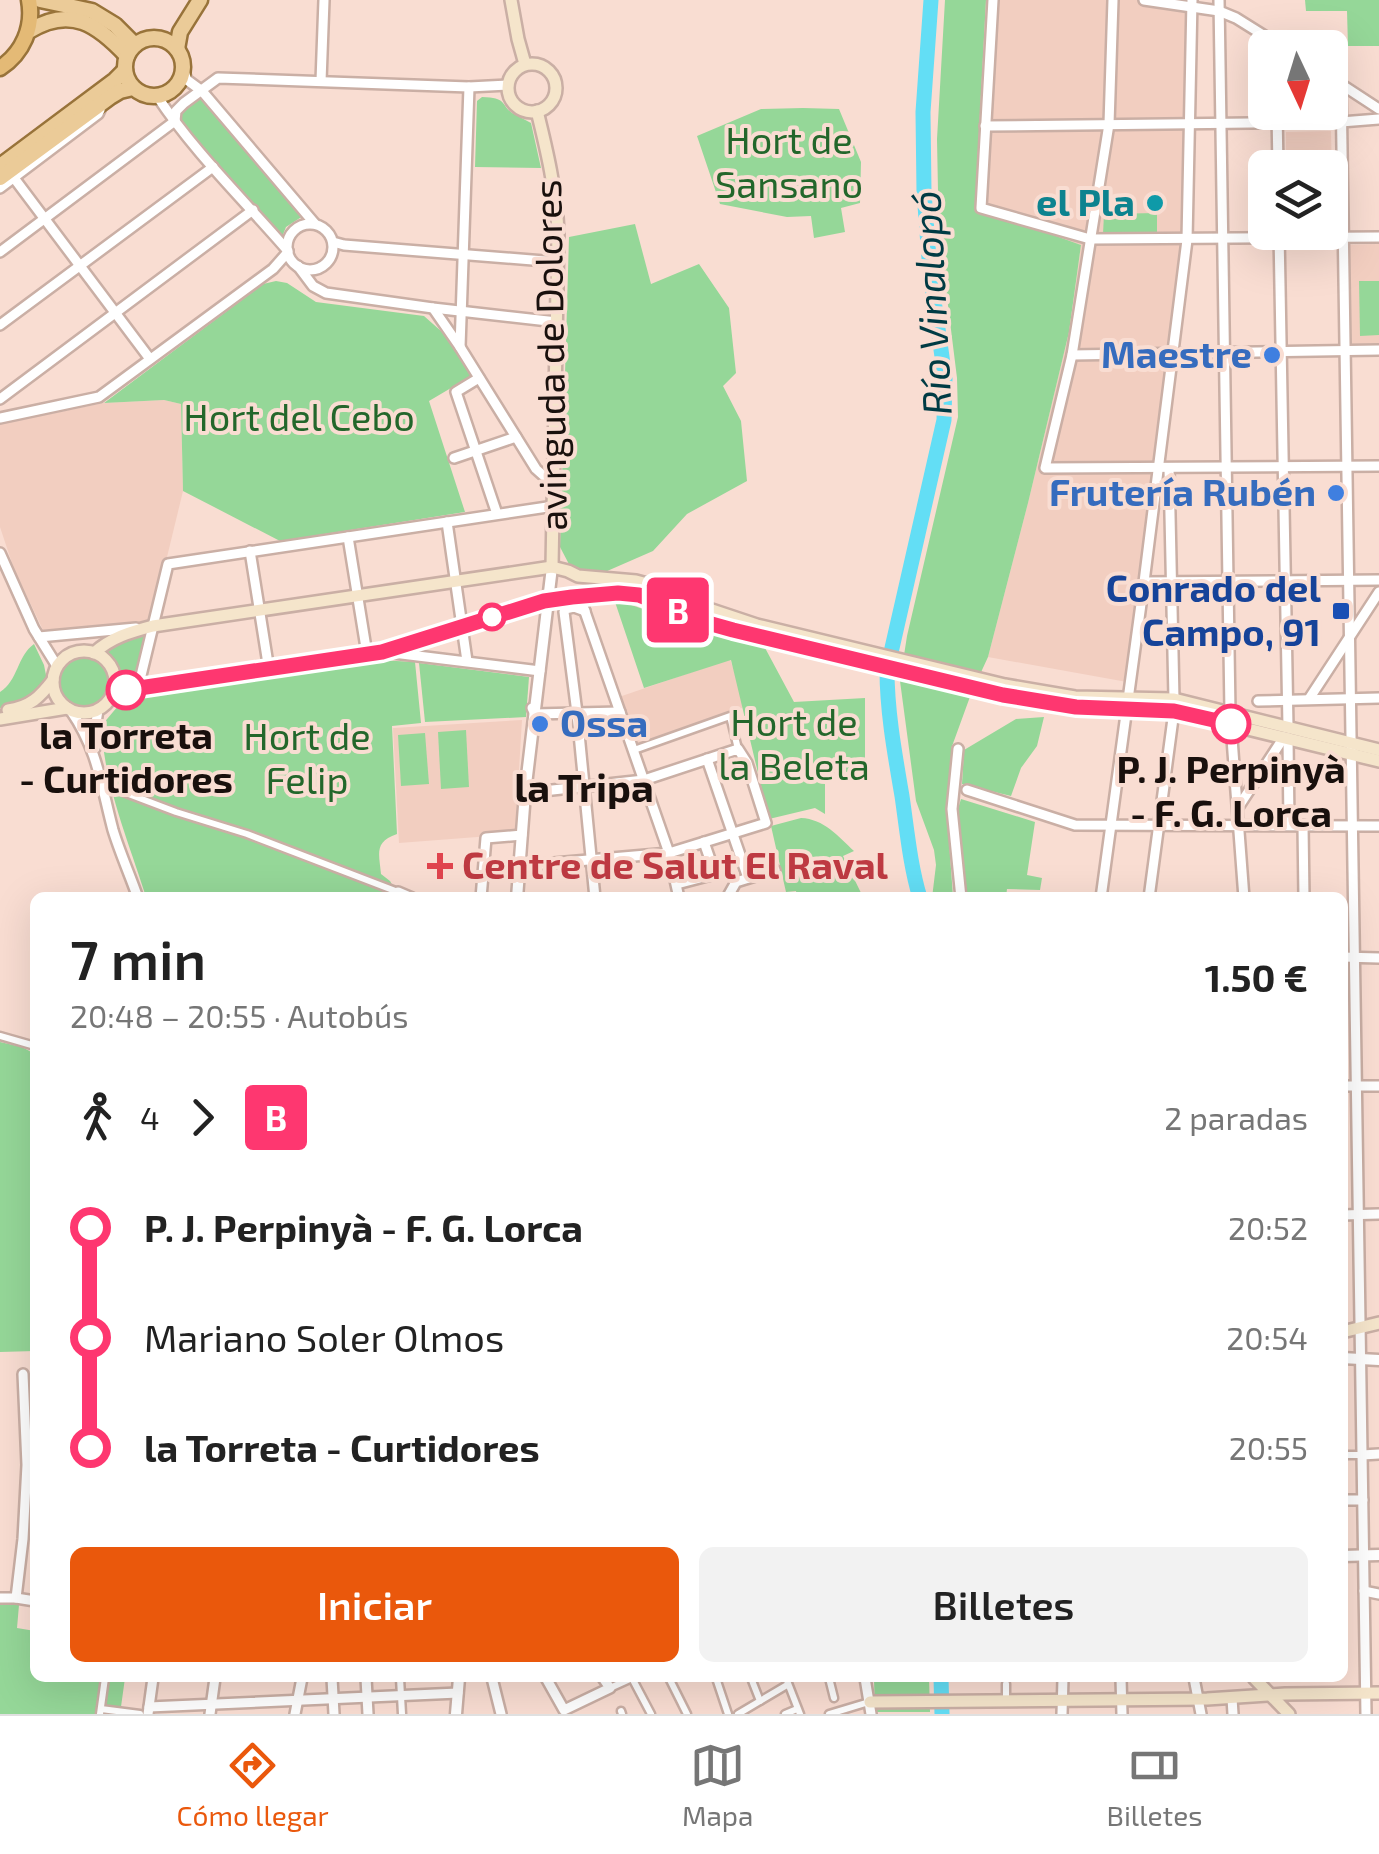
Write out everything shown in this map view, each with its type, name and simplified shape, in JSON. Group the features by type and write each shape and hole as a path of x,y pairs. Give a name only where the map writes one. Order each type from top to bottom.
{"highway":[{"path":"0,68 20,50 29,31 29,0"}],"main road":[{"path":"40,0 92,10 115,25 129,57 128,80 140,93 157,96 167,93 181,78 183,68 177,49 180,32 200,0"},
{"path":"159,38 171,28 189,0"},
{"path":"511,0 526,64"},
{"path":"29,31 60,19 84,21 101,30 129,57"},
{"path":"0,166 115,80 146,39 159,38 177,49"},
{"path":"526,64 542,66 555,80 552,101 538,111 526,111 510,98 508,85 515,71 526,64"},
{"path":"7,178 120,91 133,88"},
{"name":"avinguda de Dolores","path":"538,111 556,202 552,568"},
{"path":"94,653 123,633 153,626 552,568 578,576 654,586 778,635"},
{"path":"572,597 578,590 578,576"},
{"path":"0,715 69,710 86,713 98,710 112,696 138,688 382,652 548,600 618,593 639,595 708,623 778,635 1004,690 1128,704 1174,705 1351,749 1379,761"},
{"path":"0,715 32,703 52,680 57,666 72,654 94,653 103,658 114,676 112,696"},
{"path":"52,680 58,700 69,710"},
{"path":"1351,749 1379,750"},
{"path":"1348,1331 1379,1322"},
{"path":"1258,1682 1290,1714"},
{"path":"870,1708 1372,1694"}],"street":[{"path":"321,81 324,0"},
{"path":"993,0 982,208 1090,239 1248,238"},
{"path":"1112,0 1109,124 1072,355 1045,468 1379,466"},
{"path":"1144,0 1219,5 1254,30"},
{"path":"1102,892 1144,582 1164,469 1187,240 1192,3"},
{"path":"1219,5 1231,718 1244,892"},
{"path":"183,68 188,80 202,91 314,224 327,232 333,250 326,263 308,270 298,266"},
{"path":"0,252 174,122 176,112 218,78 508,85"},
{"path":"460,347 469,87"},
{"path":"1348,89 1379,110"},
{"path":"157,96 174,122 288,251 313,286 326,293 557,322"},
{"path":"1348,122 1379,120"},
{"path":"986,126 1248,121"},
{"path":"0,325 213,167"},
{"path":"0,188 7,178 44,219 150,359"},
{"path":"0,400 252,210"},
{"path":"0,418 99,397 273,268 288,251 294,231 314,224"},
{"path":"1348,239 1379,237"},
{"path":"332,242 557,262"},
{"path":"1279,250 1289,826"},
{"path":"1343,250 1352,826 1348,958 1356,1086 1364,1591 1372,1694 1366,1714"},
{"path":"432,308 536,469 554,480"},
{"path":"1072,355 1379,350"},
{"path":"479,378 456,392 497,514"},
{"path":"10,392 13,404 22,414"},
{"path":"454,458 516,437"},
{"path":"1150,892 1174,705 1172,582 1164,469"},
{"path":"138,688 168,564 554,506"},
{"path":"447,522 467,662"},
{"path":"348,536 367,654"},
{"path":"250,552 268,670"},
{"path":"0,553 39,637 57,666"},
{"name":"avinguda de Dolores","path":"518,892 525,793 552,568"},
{"path":"1144,582 1379,580"},
{"path":"1309,699 1379,592"},
{"path":"572,597 579,600 586,612 669,852 678,892"},
{"path":"586,612 574,607 564,612 595,892"},
{"path":"39,637 153,626"},
{"path":"382,652 540,671"},
{"path":"524,669 534,678 535,714 620,712"},
{"path":"1258,701 1379,698"},
{"path":"69,710 85,732 95,756 115,835 136,892"},
{"path":"95,756 98,710"},
{"path":"520,866 669,852 766,824 730,716 634,750"},
{"path":"1237,808 1287,734"},
{"path":"525,793 644,780 738,749"},
{"path":"958,749 952,809 959,892"},
{"path":"707,759 748,878"},
{"path":"111,792 118,790 247,834 398,892"},
{"path":"967,790 1075,825 1379,826"},
{"path":"1304,825 1304,892"},
{"path":"482,892 486,838 522,835"},
{"path":"677,884 715,874 704,842"},
{"path":"730,892 736,882 775,870"},
{"path":"1348,958 1379,958"},
{"path":"0,1036 30,1045"},
{"path":"1348,1086 1379,1086"},
{"path":"1348,1137 1356,1136"},
{"path":"1348,1214 1379,1214"},
{"path":"1348,1359 1379,1360"},
{"path":"16,1598 27,1466 22,1374"},
{"path":"1348,1456 1379,1454"},
{"path":"1348,1500 1362,1500"},
{"path":"1348,1556 1379,1555"},
{"path":"1364,1591 1379,1594"},
{"path":"0,1598 30,1601"},
{"path":"104,1682 100,1711 211,1709 298,1700 458,1693"},
{"path":"149,1710 152,1682"},
{"path":"211,1709 215,1682"},
{"path":"295,1714 301,1682"},
{"path":"332,1682 334,1714"},
{"path":"366,1682 368,1714"},
{"path":"400,1682 402,1714"},
{"path":"456,1714 459,1682"},
{"path":"493,1682 501,1714"},
{"path":"548,1682 560,1712 623,1682"},
{"path":"606,1682 610,1688"},
{"path":"634,1682 651,1714"},
{"path":"671,1682 686,1714"},
{"path":"717,1682 728,1714"},
{"path":"753,1682 760,1701"},
{"path":"738,1714 785,1682"},
{"path":"785,1714 798,1711 786,1682"},
{"path":"830,1682 834,1698"},
{"path":"829,1714 870,1708 866,1682"},
{"path":"1062,1714 1063,1682"},
{"path":"1121,1682 1122,1714"},
{"path":"1195,1682 1200,1714"},
{"path":"1004,1703 1006,1684"},
{"path":"1232,1698 1233,1714"},
{"path":"120,1710 140,1714"}],"shaded area":[{"path":"986,0 1192,0 1187,228 1127,682 988,657 1069,332 1081,245 975,213"},
{"path":"1331,131 1331,150 1286,150 1286,132"},
{"path":"1379,244 1379,346 1350,346 1348,245"},
{"path":"164,400 181,404 183,491 151,623 43,630 14,569 0,527 0,424 104,403"},
{"path":"730,659 742,695 742,708 637,745 619,697"},
{"path":"522,720 515,834 399,843 393,728"}],"green space":[{"path":"945,0 986,0 975,207 1081,245 1069,332 1028,503 988,657 951,749 953,771 947,813 953,892 933,892 934,850 916,801 900,681 958,417 940,241 937,139"},
{"path":"1305,0 1379,0 1379,46 1348,46 1347,11 1306,11"},
{"path":"482,97 501,101 531,123 541,168 475,167 477,101"},
{"path":"196,99 204,99 303,216 286,227 282,237 180,122 180,115"},
{"name":"Hort de Sansano","path":"761,109 839,109 861,162 860,203 841,208 845,232 814,238 811,216 787,217 720,204 697,136"},
{"path":"1157,213 1157,233 1103,234 1104,214"},
{"path":"635,224 651,284 699,264 729,308 736,373 723,386 741,421 747,481 687,514 653,551 598,575 578,573 560,547 569,237"},
{"path":"1359,281 1379,281 1379,335 1360,336"},
{"name":"Hort del Cebo","path":"287,283 316,302 424,316 450,339 473,375 429,401 465,512 280,541 183,491 181,404 164,400 104,403 263,284"},
{"name":"Hort de la Beleta","path":"614,599 764,646 794,702 865,698 865,770 825,774 825,814 815,808 769,819 731,660 644,688"},
{"path":"148,633 135,684 128,682 103,652 121,640"},
{"path":"34,644 47,680 26,699 0,708 0,692 11,682"},
{"path":"84,656 102,664 110,682 102,700 84,708 66,700 58,682 66,664"},
{"name":"Hort de Felip","path":"378,660 415,662 421,723 392,726 397,834 381,845 379,854 381,874 396,892 144,892 118,812 102,725 118,706 139,697"},
{"path":"419,663 529,677 526,717 425,722"},
{"path":"1044,717 1037,746 1021,768 1011,796 962,784 964,750 1016,719"},
{"path":"466,730 469,787 441,789 438,732"},
{"path":"425,733 429,784 401,786 398,735"},
{"path":"961,799 1035,822 1027,875 1042,878 1040,890 965,892 957,812"},
{"path":"801,818 824,825 854,851 843,856 861,892 786,892 771,826"},
{"path":"0,1042 30,1051 30,1351 0,1352"},
{"path":"0,1602 19,1605 17,1628 30,1630 30,1682 124,1682 120,1714 0,1714"},
{"path":"874,1682 929,1682 930,1712 875,1712"}],"waterway":[{"name":"Río Vinalopó","path":"919,892 892,733 887,670 944,420 945,378 930,272 924,192 923,112 931,0"},
{"path":"941,1682 942,1714"}],"bus line":[{"name":"B","path":"126,690 382,652 548,600 618,593 654,599 733,630 1003,695 1076,707 1174,711 1231,724"}],"place":[{"name":"el Pla","path":"1155,203"},
{"name":"Maestre","path":"1272,355"},
{"name":"Frutería Rubén","path":"1336,493"},
{"name":"Conrado del Campo, 91","path":"1341,611"},
{"name":"la Torreta - Curtidores","path":"126,690"},
{"name":"Ossa","path":"540,724"},
{"name":"P. J. Perpinyà - F. G. Lorca","path":"1231,724"},
{"name":"Centre de Salut El Raval","path":"440,866"}],"district":[{"name":"la Tripa","path":"584,788"}]}
